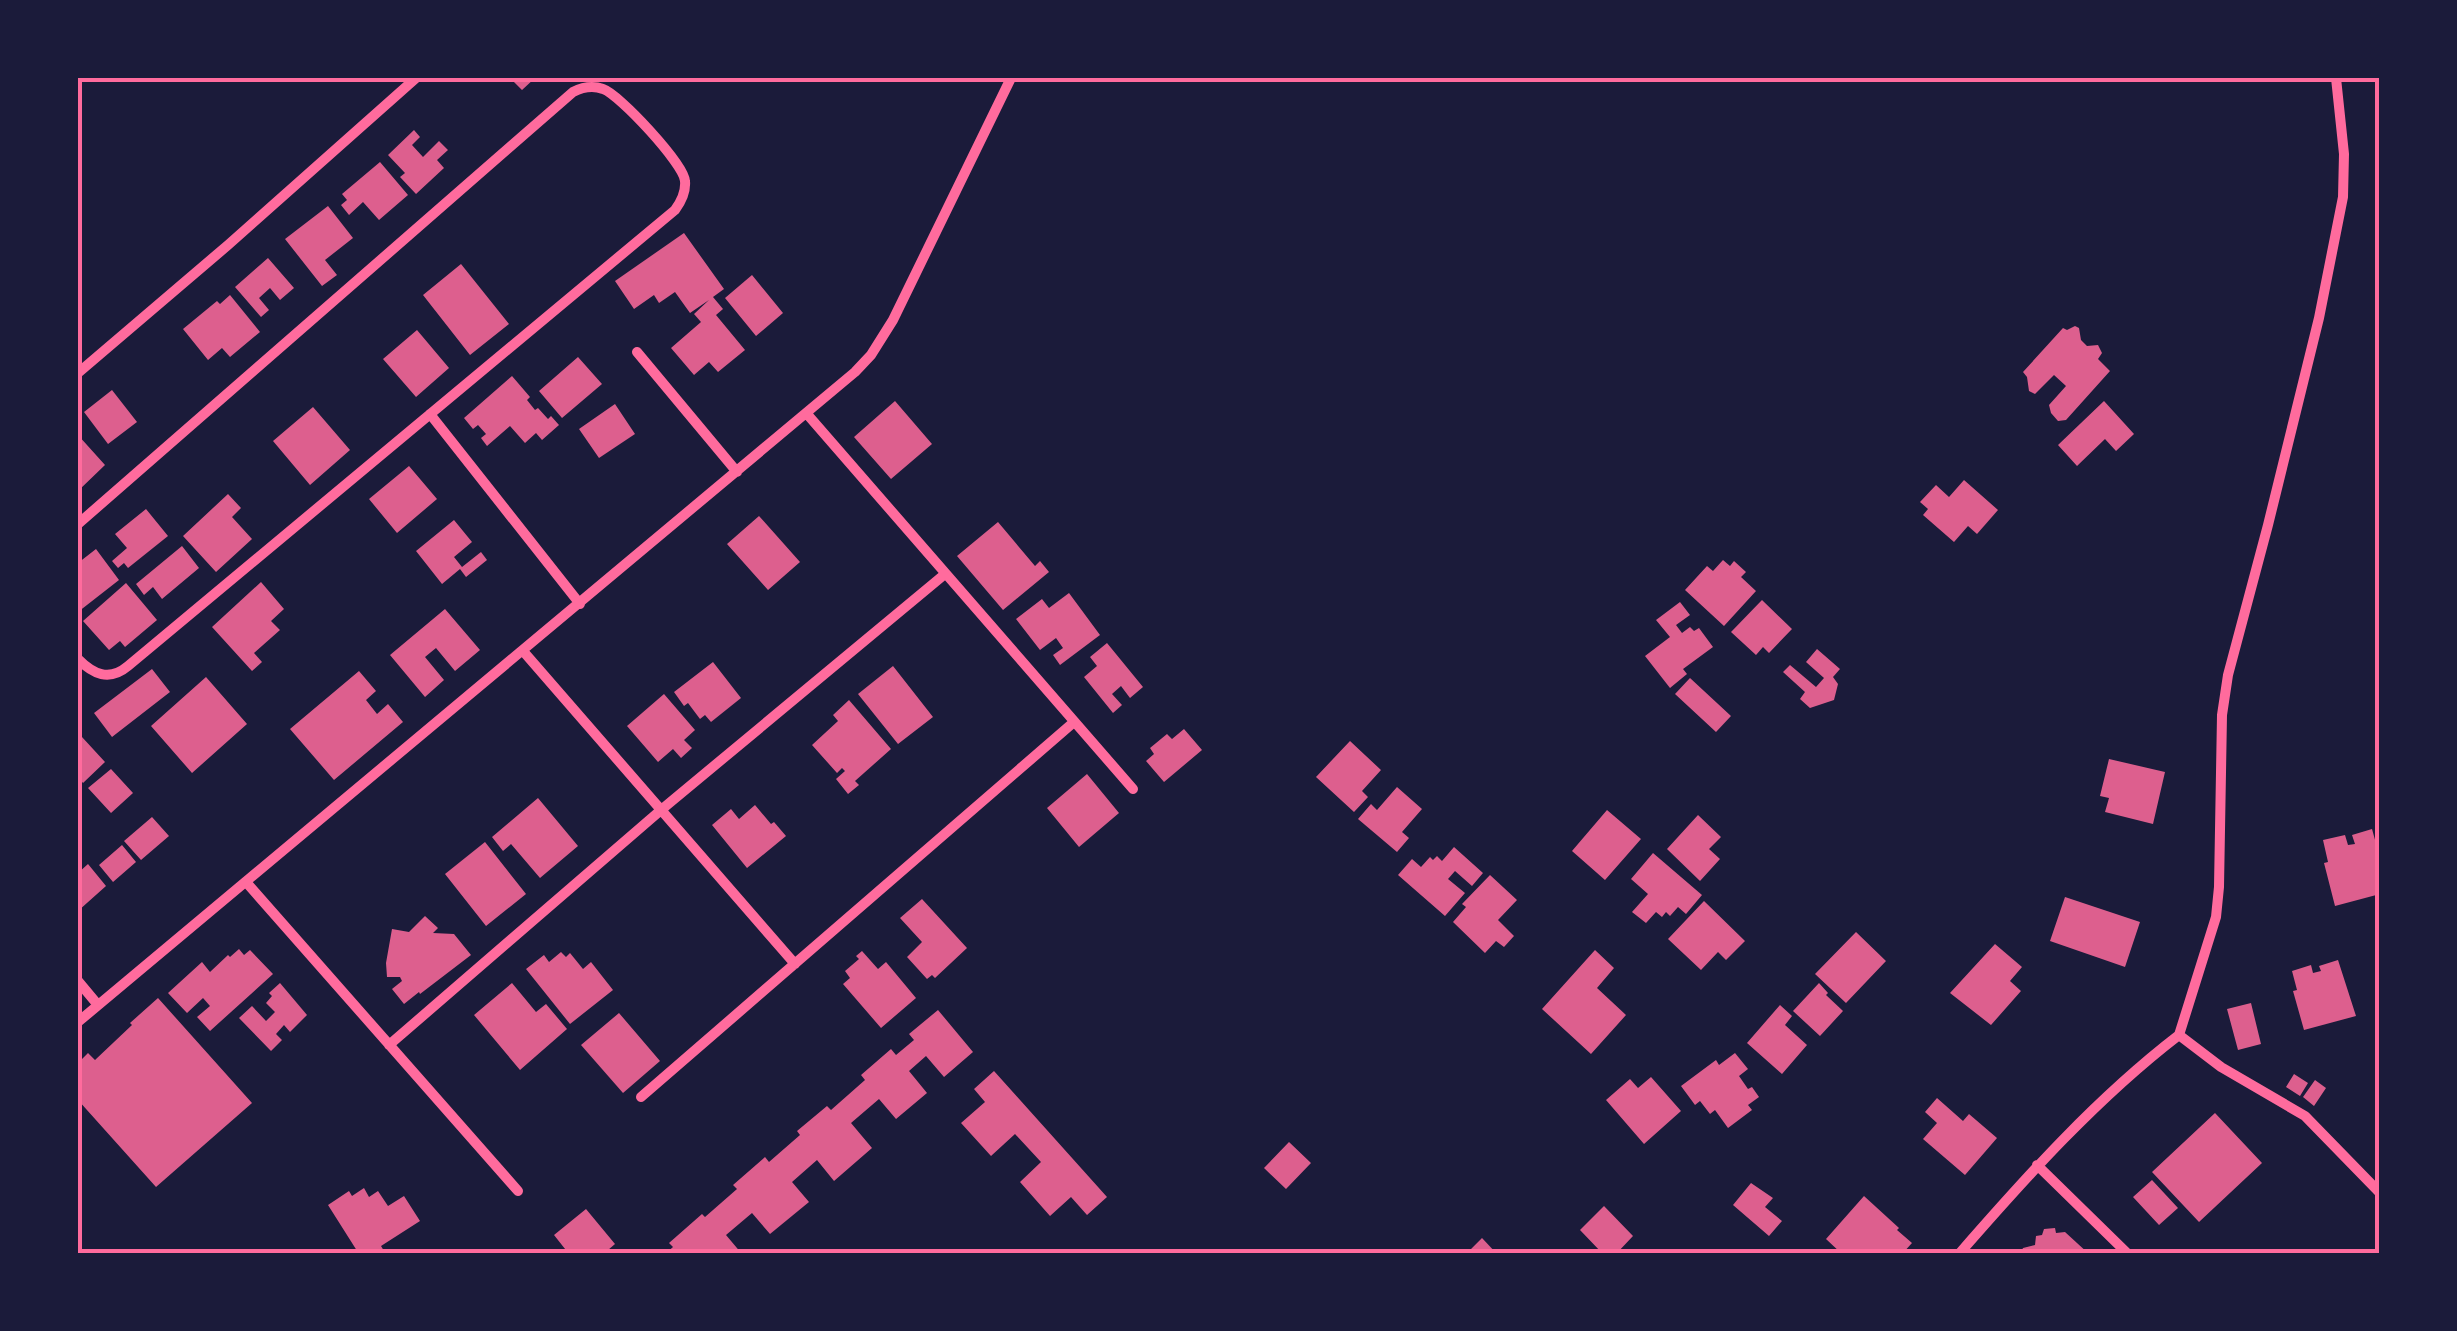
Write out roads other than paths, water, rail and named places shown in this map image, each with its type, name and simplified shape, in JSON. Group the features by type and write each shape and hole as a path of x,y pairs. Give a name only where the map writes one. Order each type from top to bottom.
{"street":[{"path":"78,373 416,78"},
{"path":"78,1022 856,372 882,338 1011,78"},
{"path":"1959,1254 2037,1165 2148,1058 2179,1035 2216,917 2222,716 2228,675 2315,336 2343,197 2344,154 2336,78"},
{"path":"78,524 582,88 610,91 678,162 686,182 675,210 120,672 102,676 78,658"},
{"path":"637,352 738,472"},
{"path":"430,414 580,604"},
{"path":"807,414 1133,788"},
{"path":"389,1045 661,810 946,574"},
{"path":"523,651 795,964"},
{"path":"641,1097 1074,722"},
{"path":"246,882 518,1191"},
{"path":"78,981 98,1005"},
{"path":"2179,1035 2221,1067 2305,1116 2380,1194"},
{"path":"2037,1165 2128,1254"}]}
